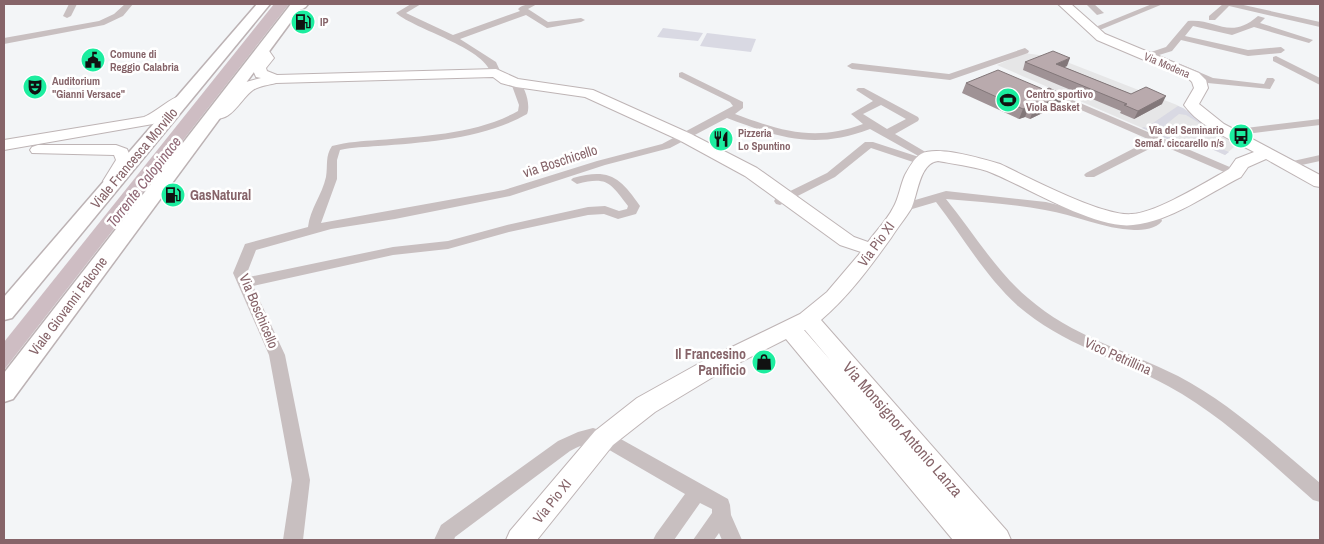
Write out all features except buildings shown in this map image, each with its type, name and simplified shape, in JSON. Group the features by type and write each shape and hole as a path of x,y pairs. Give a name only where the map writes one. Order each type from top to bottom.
{"main road":[{"name":"Viale Francesca Morvillo","path":"4,312 264,4"},
{"name":"Viale Giovanni Falcone","path":"4,392 299,4"}],"street":[{"path":"67,16 73,4"},
{"path":"4,40 101,23 124,12 129,4"},
{"path":"417,4 400,13 453,38 493,64 496,73"},
{"path":"534,4 522,9 551,26 581,20"},
{"name":"Via Modena","path":"1064,4 1092,30 1107,40 1204,80 1191,105 1200,114 1224,130 1320,182"},
{"path":"1090,4 1100,12"},
{"path":"1092,30 1159,4"},
{"path":"1212,18 1229,4 1320,25"},
{"path":"453,38 526,12"},
{"path":"1267,13 1254,24 1232,32 1191,23 1169,49 1154,56 1204,76 1204,80 1267,86 1270,80"},
{"path":"1254,24 1309,40"},
{"path":"1179,37 1248,53 1278,54 1320,82"},
{"path":"262,51 267,58 259,68 261,74 276,79"},
{"path":"852,66 950,77 1025,51"},
{"path":"214,115 230,108 244,90 252,85 276,79 496,73 506,80 516,83 566,91 678,140 784,199 840,248 868,256"},
{"path":"682,75 737,102 739,104 738,108 728,115"},
{"path":"314,229 315,221 331,179 330,165 333,150 336,148 468,132 507,120 523,112 524,105 516,83"},
{"path":"1039,88 1159,140 1238,168"},
{"path":"861,90 914,119 888,133"},
{"path":"4,144 148,121 162,115 188,94"},
{"path":"880,101 856,114 871,125 888,133 925,159"},
{"path":"728,115 778,133 800,136 842,134 871,125"},
{"name":"via Boschicello","path":"314,229 506,193 601,163 653,151 728,115"},
{"path":"1224,130 1320,122"},
{"path":"1224,130 1239,142 1243,150 1238,168"},
{"path":"67,149 63,147 62,142 77,133"},
{"path":"1090,175 1159,140"},
{"path":"784,199 831,175 869,144 925,159 949,157 994,168 1090,211 1112,218 1132,220 1155,216 1266,153"},
{"path":"4,151 107,148 121,152 124,160 107,190"},
{"path":"1288,165 1320,158"},
{"name":"Via Pio XI","path":"520,540 604,438 646,405 715,365 799,323 834,297 868,256 902,208 914,175 925,159"},
{"path":"245,283 393,251 448,245 507,228 588,211 605,210 618,215 626,214 632,211 634,206 613,180 606,176 588,176 520,199 515,199 506,193"},
{"path":"902,208 946,195 1046,206 1122,225 1151,224 1156,221 1155,216"},
{"name":"Vico Petrillina","path":"938,196 994,272 1023,302 1068,334 1175,382 1221,412 1320,494"},
{"name":"Via Boschicello","path":"293,540 301,480 277,355 240,273 250,247 314,229"},
{"name":"Via Monsignor Antonio Lanza","path":"799,323 971,540"},
{"name":"Via Monsignor Antonio Lanza","path":"799,323 997,540"},
{"path":"444,540 448,531 564,446 581,437 593,434 604,438 721,505 721,515 732,540"},
{"path":"663,540 698,492"},
{"path":"704,540 721,515"}],"shaded area":[{"path":"663,28 703,33 698,41 657,37"},
{"path":"707,33 756,39 751,52 700,46"},
{"path":"1024,53 1054,57 1177,105 1228,138 1234,147 1225,155 1196,142 1186,147 997,65"},
{"path":"1178,106 1210,127 1206,127 1186,115 1179,114 1160,129 1150,125"},
{"path":"1144,127 1184,143 1195,138 1229,152 1225,155 1196,142 1186,147 1142,128"}],"water":[{"name":"Torrente Calopinace","path":"274,4 289,4 4,370 4,342"}],"place":[{"name":"IP","path":"303,22"},
{"name":"Comune di Reggio Calabria","path":"93,60"},
{"name":"Auditorium \"Gianni Versace\"","path":"35,87"},
{"name":"Centro sportivo Viola Basket","path":"1008,100"},
{"name":"Via del Seminario Semaf. ciccarello n/s","path":"1241,136"},
{"name":"Pizzeria Lo Spuntino","path":"721,139"},
{"name":"GasNatural","path":"173,195"},
{"name":"Il Francesino Panificio","path":"764,362"}]}
